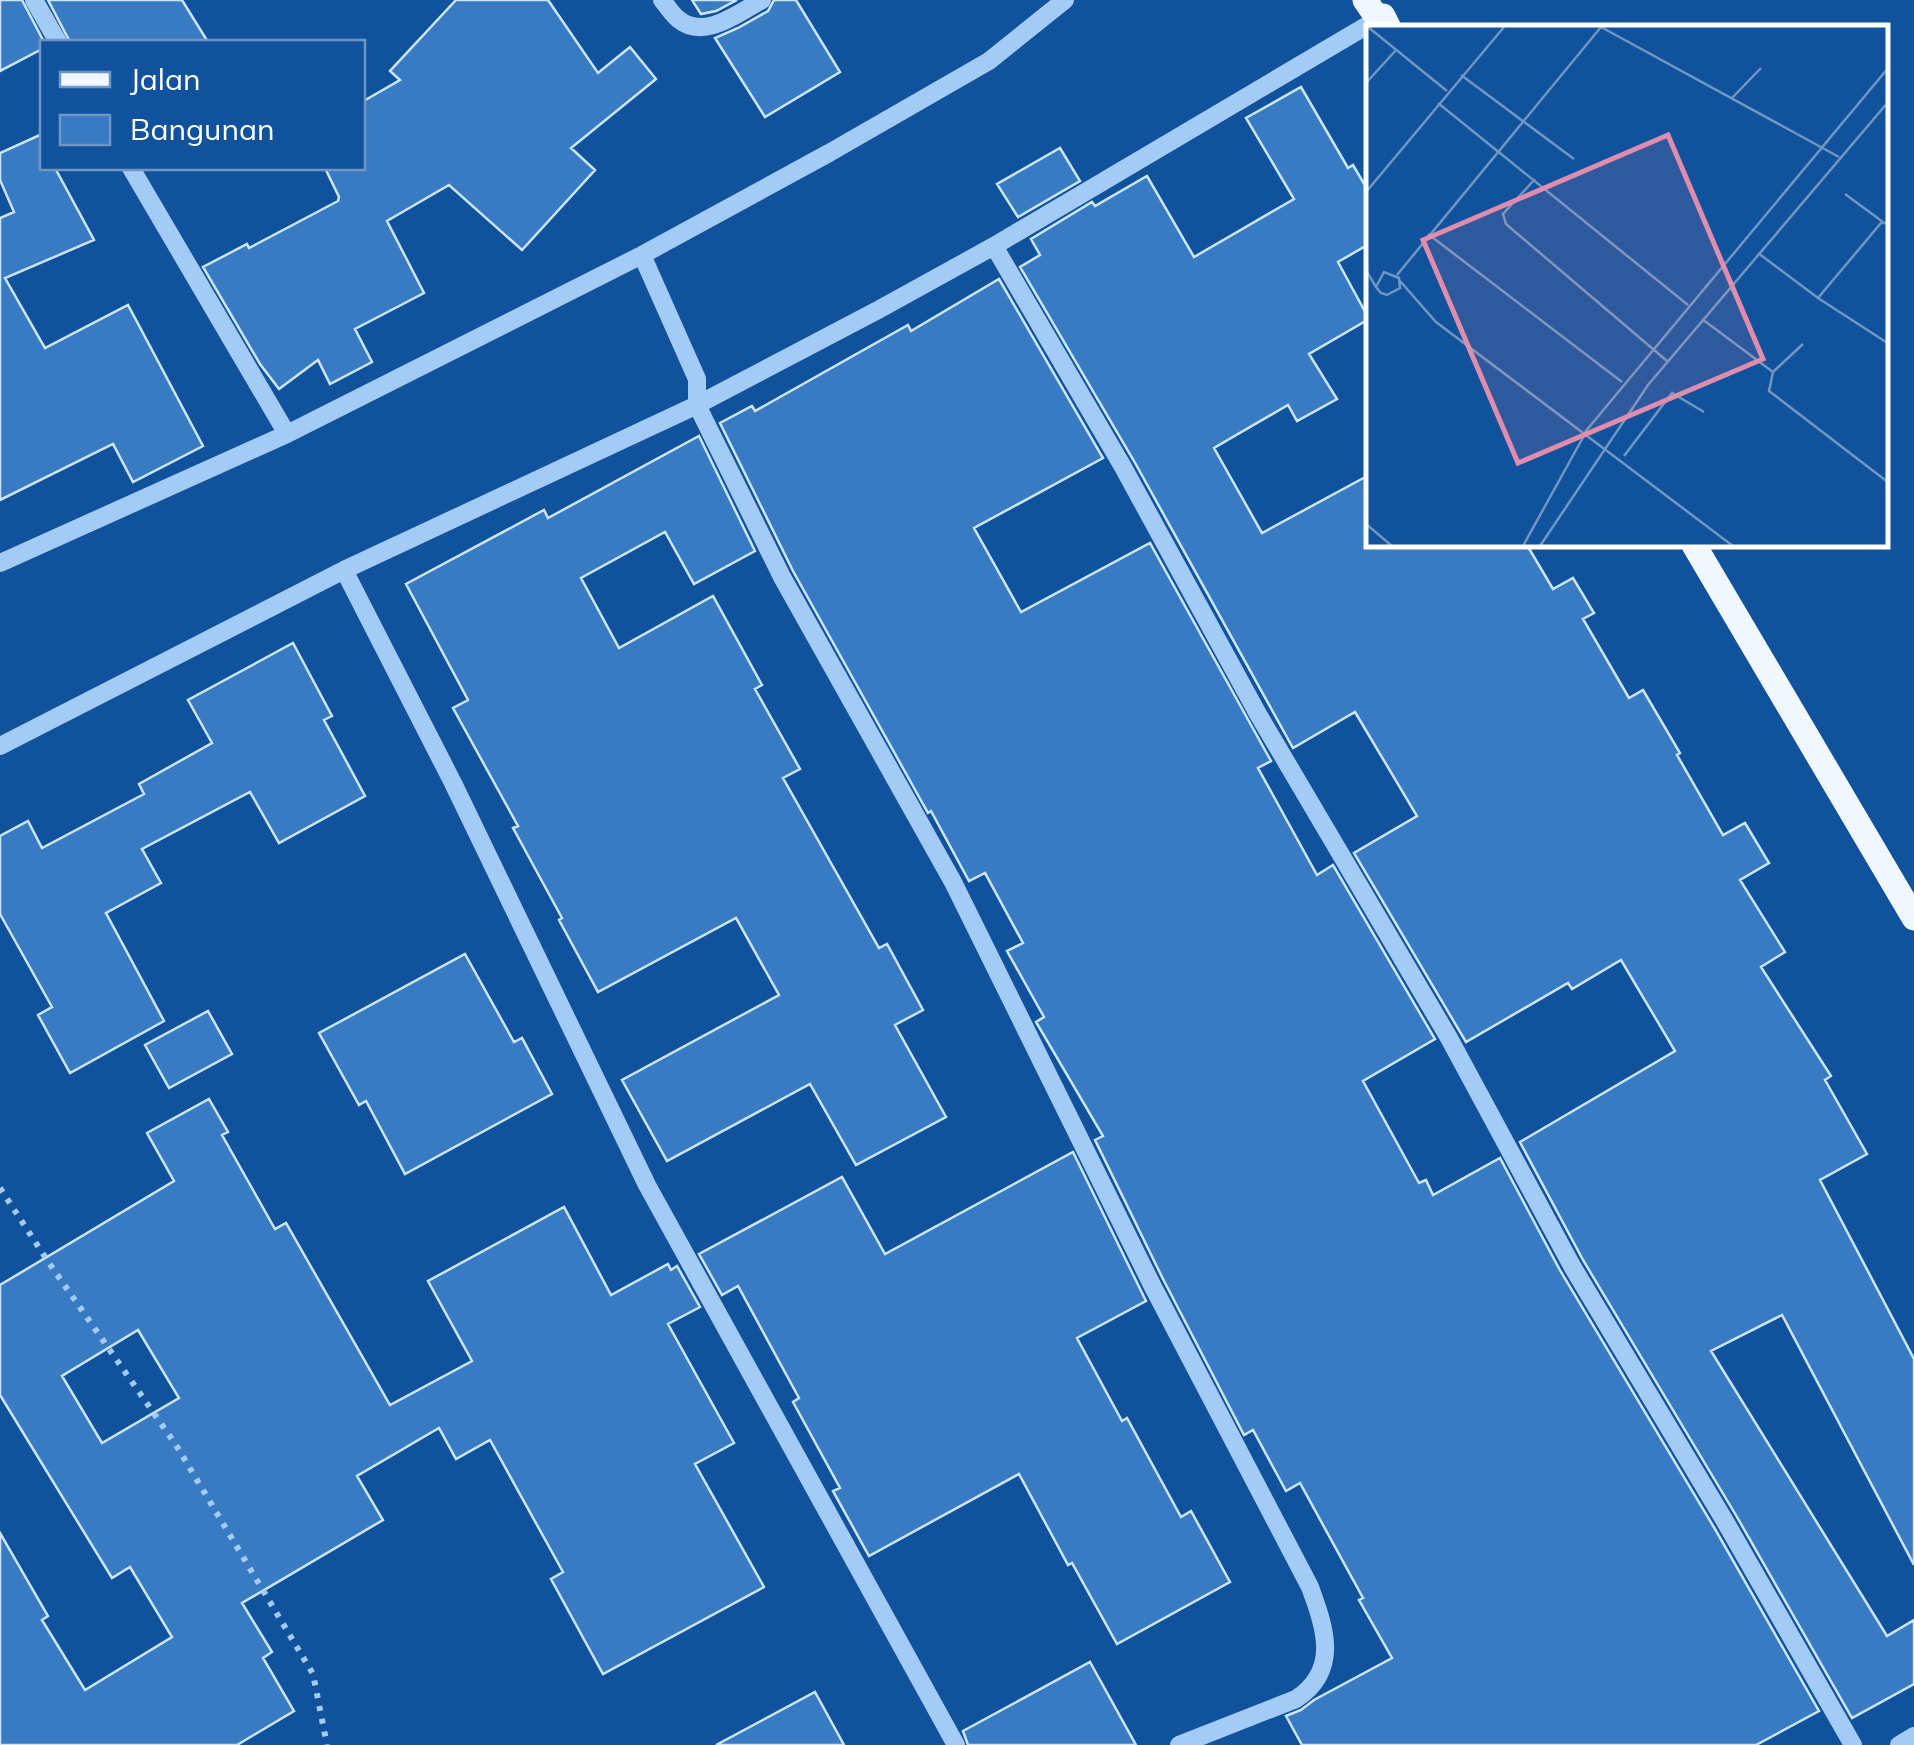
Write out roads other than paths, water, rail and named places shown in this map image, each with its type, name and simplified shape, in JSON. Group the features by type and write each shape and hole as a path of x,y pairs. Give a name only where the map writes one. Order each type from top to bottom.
{"main road":[{"path":"1696,548 1914,918"}],"street":[{"path":"34,0 57,40"},
{"path":"662,0 680,20 696,29 713,26 762,0"},
{"path":"0,563 287,434 642,255 989,61 1065,0"},
{"path":"0,746 344,570 697,405 878,310 994,246 1379,11"},
{"path":"132,170 287,434"},
{"path":"994,246 1123,467 1258,714 1449,1038 1572,1266 1854,1745"},
{"path":"642,255 697,379 697,405 782,577 952,882 1152,1285 1310,1587 1321,1616 1327,1650 1321,1672 1309,1691 1296,1700 1180,1745"},
{"path":"344,570 453,783 647,1185 956,1745"},
{"path":"1899,1745 1914,1736"}]}
